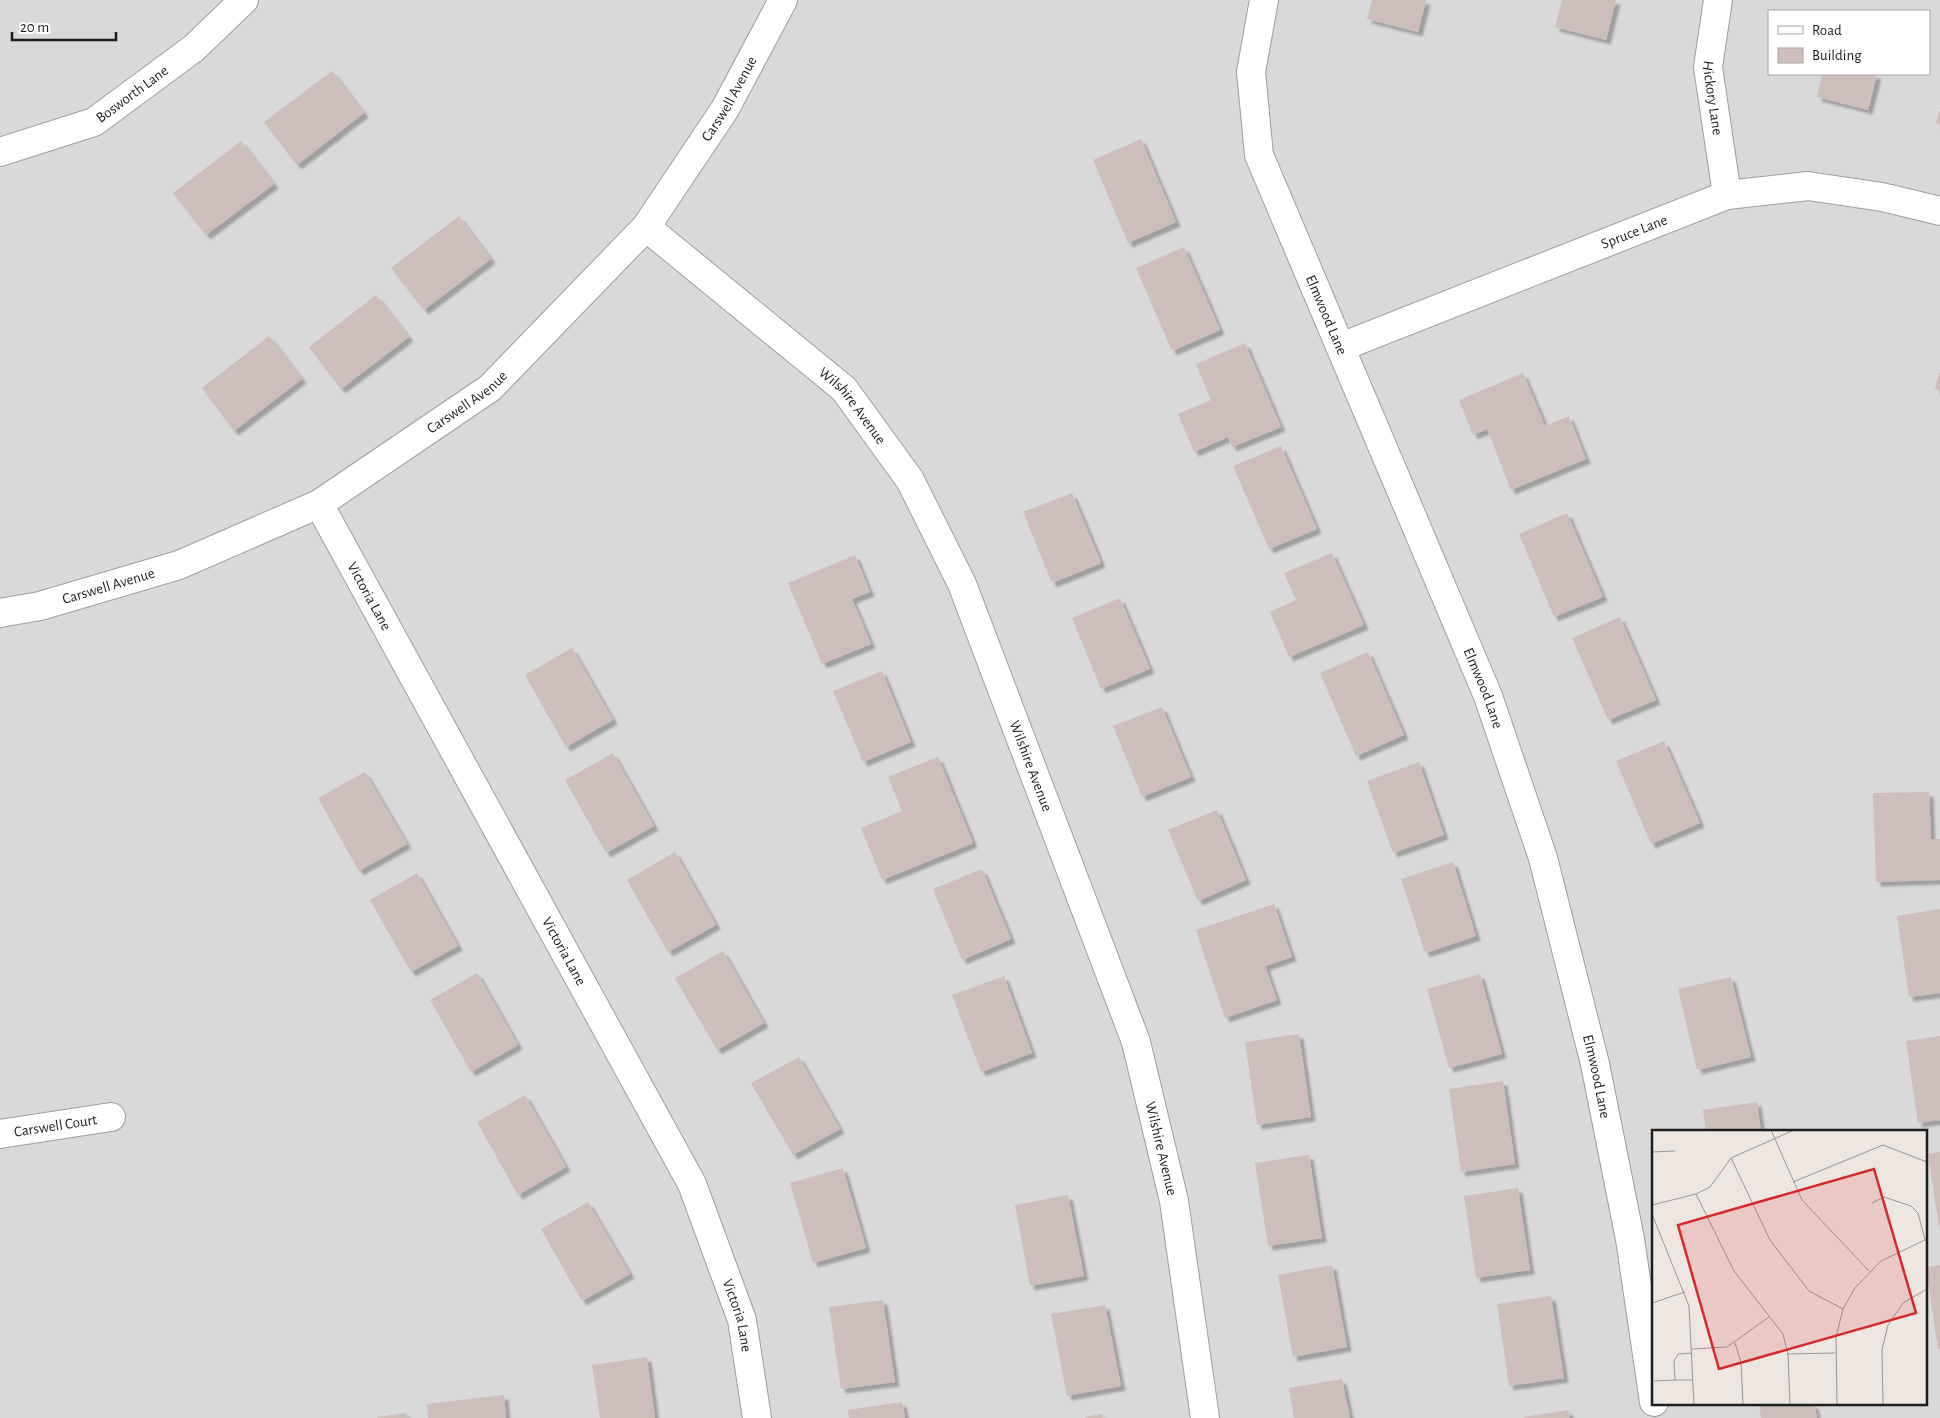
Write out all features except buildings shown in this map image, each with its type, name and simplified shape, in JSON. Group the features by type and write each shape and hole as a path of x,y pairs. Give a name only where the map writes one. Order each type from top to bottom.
{"street":[{"name":"Bosworth Lane","path":"0,152 94,122 194,48 244,0"},
{"name":"Carswell Avenue","path":"0,613 40,606 180,565 319,504 490,388 646,227 725,109 783,0"},
{"name":"Elmwood Lane","path":"1264,0 1251,72 1259,155 1488,696 1543,858 1596,1064 1630,1239 1652,1389"},
{"name":"Hickory Lane","path":"1718,0 1708,67 1727,195"},
{"name":"Spruce Lane","path":"1341,348 1727,195 1808,186 1882,197 1940,212"},
{"name":"Wilshire Avenue","path":"646,227 844,388 910,480 962,584 1136,1042 1174,1202 1205,1418"},
{"name":"Victoria Lane","path":"319,504 692,1184 742,1320 757,1418"},
{"name":"Carswell Court","path":"0,1134 111,1117"}],"shaded area":[{"path":"0,0 1940,0 1940,1418 0,1418"}]}
